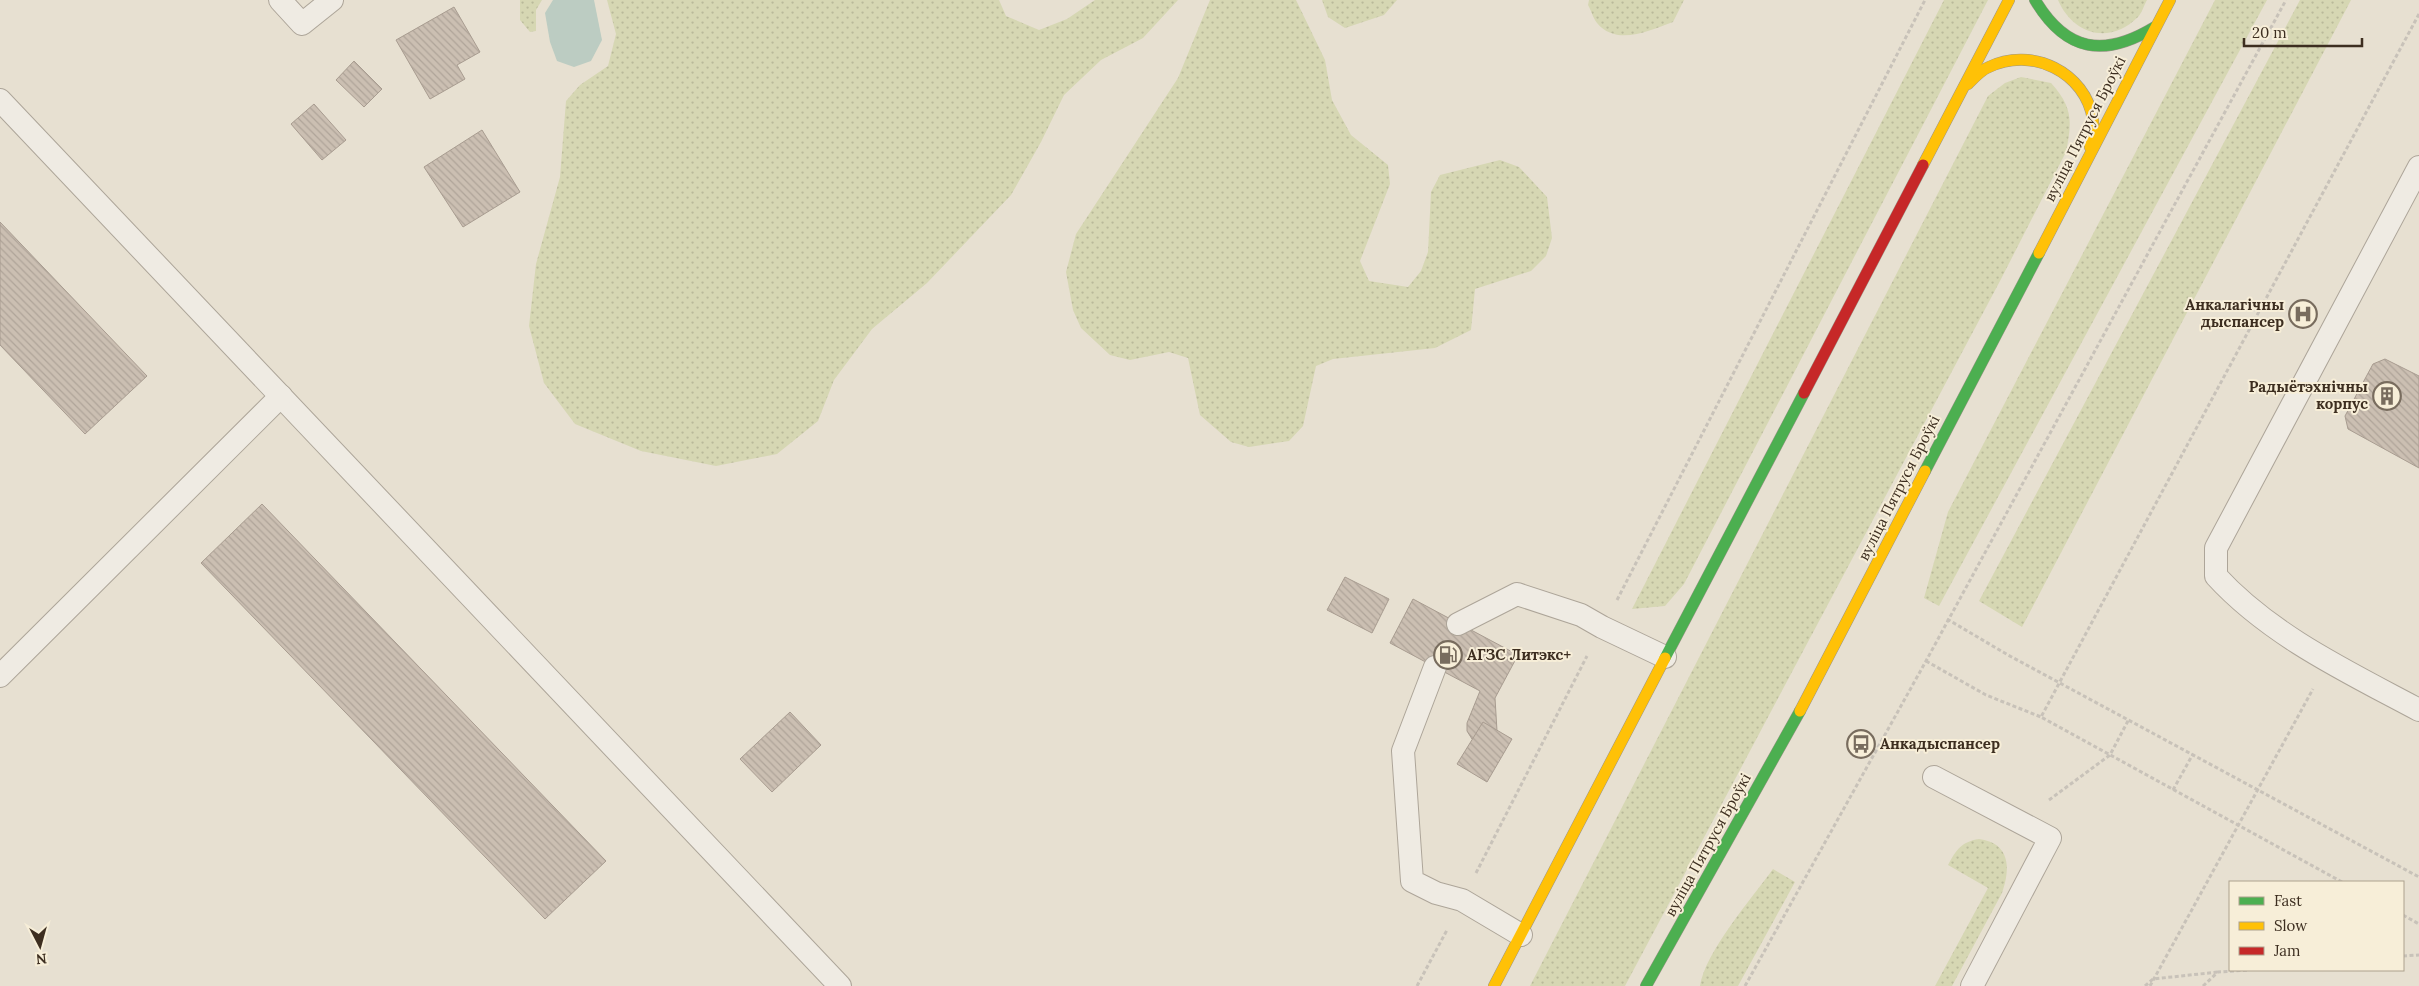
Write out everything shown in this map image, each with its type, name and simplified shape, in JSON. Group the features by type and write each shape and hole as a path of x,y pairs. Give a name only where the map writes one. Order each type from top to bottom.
{"main road":[{"path":"1494,986 2009,0"},
{"path":"2035,0 2042,14 2055,29 2072,41 2089,46 2107,47 2124,44 2140,37 2155,27"},
{"name":"вуліца Пятруся Броўкі","path":"1646,986 1802,708 2170,0"},
{"path":"1961,92 1973,77 1988,66 2006,59 2024,57 2043,61 2060,69 2078,86 2090,108 2093,125 2092,141 2087,158"}],"lane":[{"path":"280,0 302,24 332,0"},
{"path":"0,100 840,986"},
{"path":"2419,167 2216,548 2216,576 2239,601 2328,662 2419,710"},
{"path":"0,676 281,396"},
{"path":"1458,624 1517,594 1582,614 1602,627 1665,657"},
{"path":"1435,667 1403,751 1412,881 1436,893 1462,900 1521,935"},
{"path":"1934,777 2050,838 1972,986"}],"path":[{"path":"1417,986 1925,0"},
{"path":"1745,986 1926,661 1947,619 2286,0"},
{"path":"1947,619 2008,655 2419,877"},
{"path":"1926,661 1986,695 2041,717"},
{"path":"2150,986 2328,662"},
{"path":"2017,820 2051,799 2110,755 2129,719"},
{"path":"2173,790 2193,754"},
{"path":"2404,916 2419,924"},
{"path":"2404,956 2419,955"},
{"path":"2145,986 2154,978 2234,971"},
{"path":"2203,986 2218,972"}],"green space":[{"path":"520,0 542,0 536,10 536,31 530,32 520,20"},
{"path":"607,0 999,0 1006,16 1039,30 1067,19 1095,0 1178,0 1143,38 1101,60 1064,95 1041,142 1011,195 927,283 872,329 834,380 818,421 777,454 716,466 641,451 575,424 544,383 529,326 536,264 560,177 566,101 580,85 608,66 616,34"},
{"path":"1210,0 1296,0 1325,60 1332,100 1351,135 1388,165 1390,184 1360,261 1369,281 1408,287 1421,271 1428,252 1431,192 1440,175 1500,160 1519,167 1547,197 1552,238 1546,256 1531,271 1475,289 1471,330 1435,348 1333,359 1316,366 1303,426 1289,441 1249,447 1231,442 1200,415 1188,358 1169,352 1130,360 1110,355 1081,328 1073,310 1066,272 1076,234 1178,78"},
{"path":"1322,0 1397,0 1384,15 1345,28 1328,17"},
{"path":"1589,0 1684,0 1673,22 1644,32 1624,35 1614,34 1605,30 1597,23 1588,5"},
{"path":"1944,0 1988,0 1684,584 1665,606 1632,609"},
{"path":"2058,0 2147,0 2139,15 2127,26 2116,31 2104,33 2093,32 2073,21"},
{"path":"2215,0 2267,0 1939,606 1924,598 1948,512"},
{"path":"2300,0 2351,0 2022,627 1979,601"},
{"path":"2021,77 2051,83 2063,100 2067,107 2070,123 2066,152 2000,281 1625,986 1530,986 1988,96 2005,83"},
{"path":"1979,839 1989,841 2002,851 2007,866 2005,884 1952,986 1935,986 1988,888 1948,865 1963,845"},
{"path":"1773,869 1795,882 1738,986 1700,986 1704,972 1720,942"}],"shaded area":[{"path":"553,0 594,0 602,40 591,61 574,67 557,61 550,42 545,13"}],"building":[{"path":"454,7 480,52 457,65 465,79 430,99 396,40"},
{"path":"354,61 382,89 364,107 336,80"},
{"path":"314,104 346,140 322,160 291,124"},
{"path":"482,130 520,192 463,227 424,167"},
{"path":"0,222 147,376 85,434 0,345"},
{"name":"Радыётэхнічны корпус","path":"2385,359 2419,376 2419,468 2348,429 2345,416 2373,364"},
{"path":"262,504 606,861 545,919 201,563"},
{"path":"1345,577 1389,599 1372,633 1327,610"},
{"path":"1413,599 1518,655 1495,698 1497,731 1486,742 1472,739 1467,731 1467,723 1480,691 1390,643"},
{"path":"790,712 821,745 772,792 740,759"},
{"path":"1483,722 1512,739 1487,782 1457,764"}],"traffic: fast":[{"path":"2035,0 2060,31 2073,40 2088,45 2103,46 2119,43 2155,27"},
{"path":"1925,471 2039,253"},
{"path":"1665,658 1804,393"},
{"path":"1646,986 1800,711"}],"traffic: slow":[{"path":"1923,165 2009,0"},
{"path":"2039,253 2170,0"},
{"path":"1968,84 1983,70 2005,61 2039,62 2054,68 2068,77 2080,89 2088,103 2093,120 2090,147"},
{"path":"1800,711 1925,471"},
{"path":"1494,986 1665,658"}],"traffic: jam":[{"path":"1804,393 1923,165"}],"place":[{"name":"Анкалагічны дыспансер","path":"2303,314"},
{"name":"Радыётэхнічны корпус","path":"2387,396"},
{"name":"АГЗС Литэкс+","path":"1448,655"},
{"name":"Анкадыспансер","path":"1861,744"}]}
